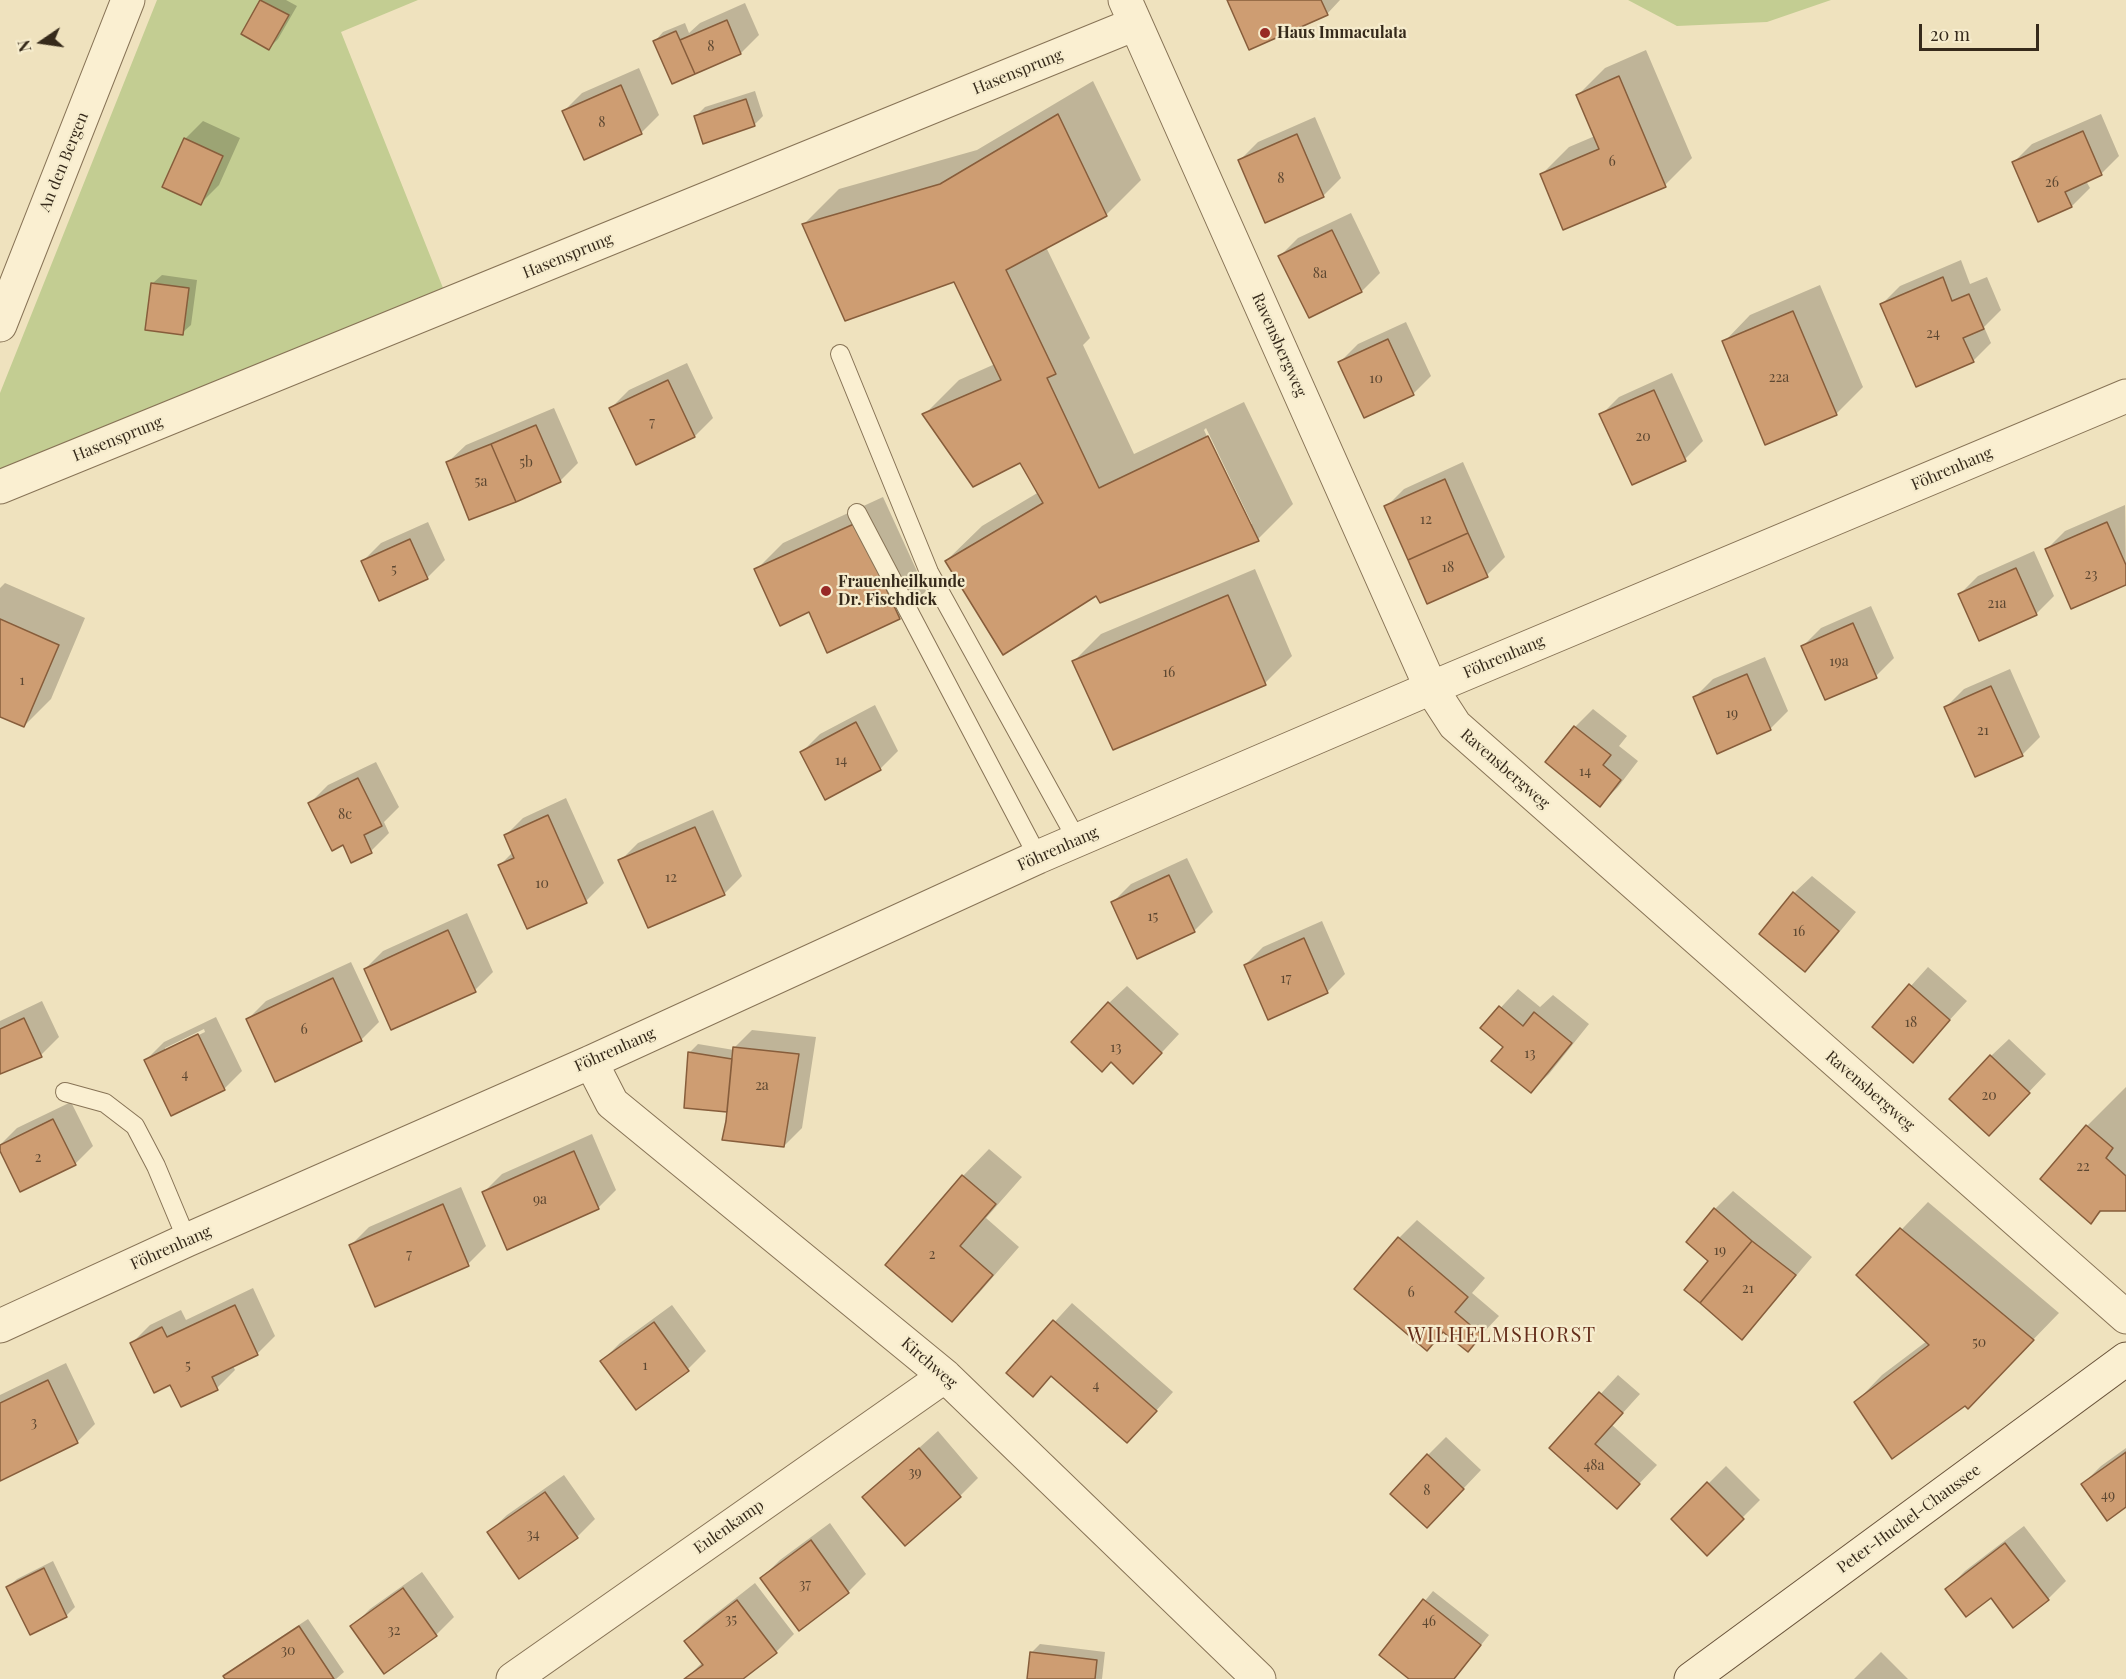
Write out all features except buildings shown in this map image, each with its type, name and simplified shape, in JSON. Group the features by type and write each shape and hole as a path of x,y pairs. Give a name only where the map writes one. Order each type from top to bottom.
{"street":[{"name":"An den Bergen","path":"0,325 128,0"},
{"name":"Hasensprung","path":"0,487 1130,12"},
{"name":"Ravensbergweg","path":"1130,12 1431,688 1455,725 2126,1317"},
{"name":"Föhrenhang","path":"0,1326 187,1240 591,1062 1038,857 1431,688 2126,396"},
{"name":"Kirchweg","path":"591,1062 612,1103 945,1376 1259,1679"},
{"name":"Peter-Huchel-Chaussee","path":"1691,1679 2126,1359"},
{"name":"Eulenkamp","path":"513,1679 945,1376"}],"lane":[{"path":"840,354 929,572 1077,840"},
{"path":"857,513 1038,857"},
{"path":"65,1092 105,1103 135,1126 156,1166 187,1240"}],"green space":[{"path":"157,0 418,0 341,32 443,288 0,473 0,393"},
{"path":"1628,0 1831,0 1767,22 1677,26"}],"place":[{"name":"Haus Immaculata","path":"1265,33"},
{"name":"Frauenheilkunde Dr. Fischdick","path":"826,591"}],"district":[{"name":"WILHELMSHORST","path":"1502,1336"}]}
